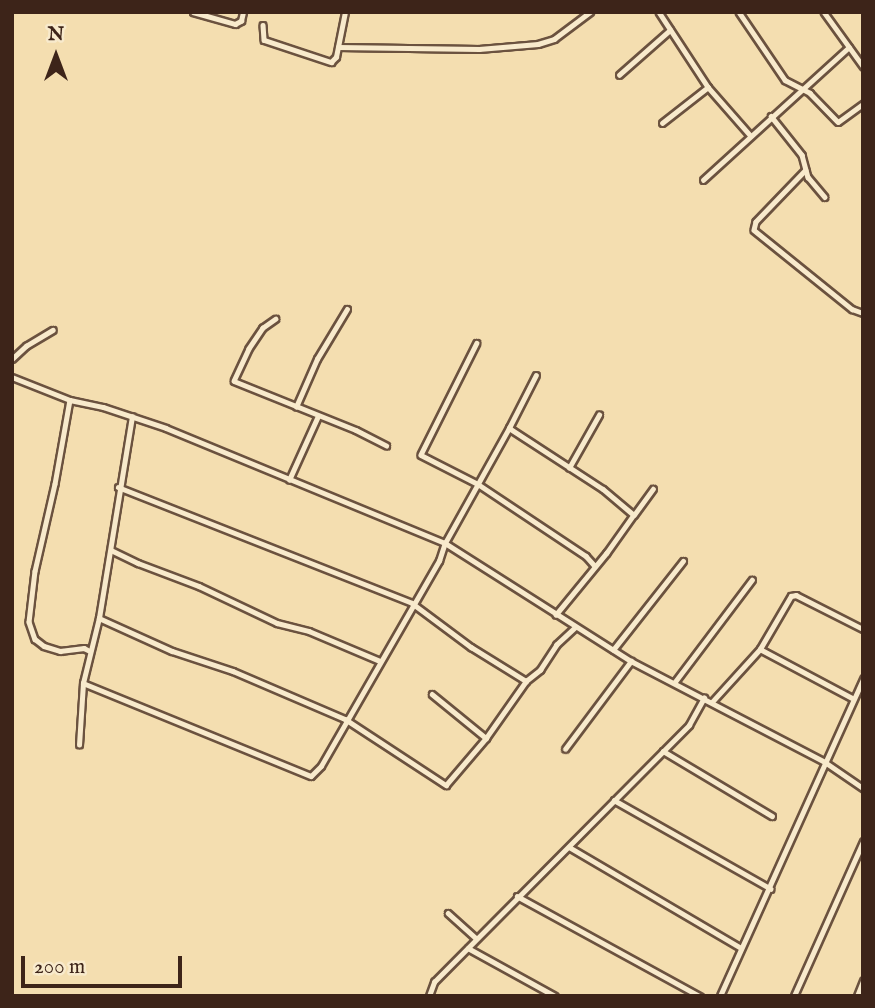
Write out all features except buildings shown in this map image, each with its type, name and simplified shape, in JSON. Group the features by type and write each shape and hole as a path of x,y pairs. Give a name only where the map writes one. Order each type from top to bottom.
{"street":[{"path":"193,12 235,24 242,21 243,12"},
{"path":"263,25 264,40 333,62 345,12"},
{"path":"338,47 479,49 538,44 554,39 590,12"},
{"path":"659,12 708,87 750,135"},
{"path":"739,12 785,80 803,90 839,123 863,104"},
{"path":"824,12 863,66"},
{"path":"619,75 670,30"},
{"path":"702,180 849,47"},
{"path":"662,123 708,87"},
{"path":"771,116 802,155 806,170 825,197"},
{"path":"806,170 756,222 754,230 841,302 863,313"},
{"path":"296,407 317,359 347,309"},
{"path":"276,319 263,328 249,349 234,382 356,430 386,445"},
{"path":"12,359 26,345 53,330"},
{"path":"477,344 421,456 478,484 586,556 594,565"},
{"path":"83,682 311,776 321,766 345,719 439,561 445,543 536,375"},
{"path":"12,377 70,400 132,417 445,543 631,661 825,762 861,786 863,779"},
{"path":"70,400 55,484 34,571 29,622 35,639 44,646 60,650 84,648 90,651"},
{"path":"569,468 599,415"},
{"path":"289,480 318,416"},
{"path":"79,745 83,682 99,618 111,550 118,487 132,417"},
{"path":"509,428 603,489 634,515"},
{"path":"118,487 412,603 471,647 526,681"},
{"path":"556,615 594,565 607,553 653,489"},
{"path":"111,550 138,564 199,586 277,623 309,631 380,661"},
{"path":"613,650 682,561"},
{"path":"674,683 752,580"},
{"path":"712,702 760,649 791,596 805,599 863,629"},
{"path":"99,618 172,651 233,671 345,719 446,785 486,738 526,681 540,670 555,645 575,627"},
{"path":"760,649 852,698"},
{"path":"565,749 631,661"},
{"path":"720,996 771,889 852,698 863,680"},
{"path":"432,695 486,738"},
{"path":"429,996 433,982 689,725 704,698"},
{"path":"663,751 772,816"},
{"path":"614,800 771,889"},
{"path":"794,996 855,852 863,842"},
{"path":"569,847 741,948"},
{"path":"517,896 699,996"},
{"path":"448,913 476,938"},
{"path":"468,948 555,996"},
{"path":"857,996 863,981"}]}
